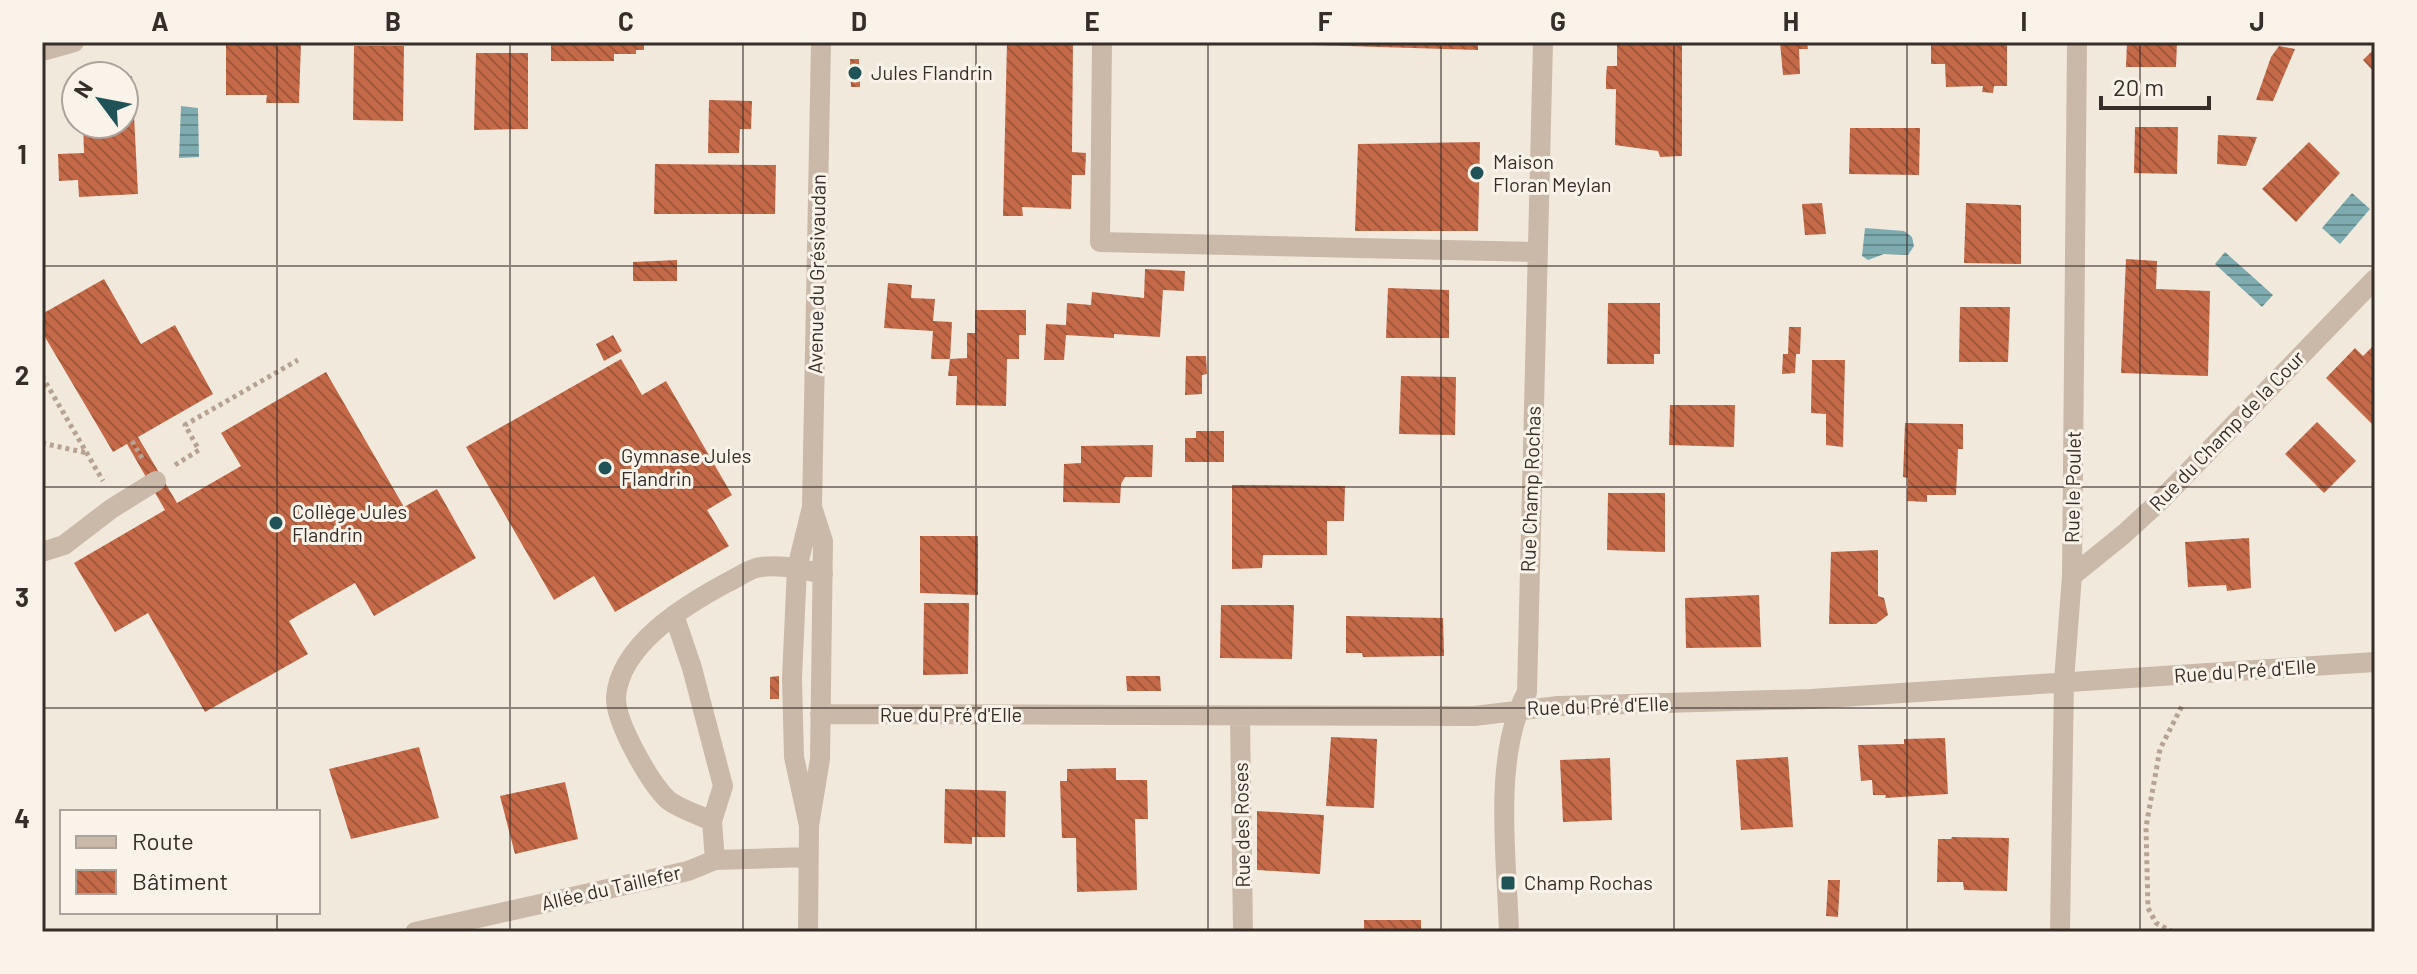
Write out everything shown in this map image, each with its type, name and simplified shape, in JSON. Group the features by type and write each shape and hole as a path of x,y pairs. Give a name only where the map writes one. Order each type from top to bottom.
{"street":[{"path":"42,51 74,42"},
{"name":"Avenue du Grésivaudan","path":"809,826 794,757 792,678 797,568 812,507 821,42"},
{"path":"1102,42 1100,242 1538,252"},
{"name":"Rue Champ Rochas","path":"1509,932 1506,763 1518,709 1527,692 1543,42"},
{"name":"Rue le Poulet","path":"2060,932 2064,681 2072,576 2077,42"},
{"name":"Rue du Champ de la Cour","path":"2072,576 2160,501 2375,279"},
{"path":"42,552 64,545 111,509 156,481"},
{"name":"Avenue du Grésivaudan","path":"808,932 809,826 820,759 823,574 823,541 812,507"},
{"path":"712,821 670,801 650,778 622,721 616,699 621,675 651,633 700,597 757,568 797,568 823,574"},
{"path":"674,615 692,668 723,786 712,821 715,860"},
{"name":"Rue du Pré d'Elle","path":"820,714 1474,716 1518,709 1811,699 2375,662"},
{"name":"Rue des Roses","path":"1240,717 1243,932"},
{"name":"Allée du Taillefer","path":"415,932 688,871 715,860 808,857"}],"path":[{"path":"156,481 199,450 185,425 298,360"},
{"path":"42,376 107,487"},
{"path":"42,443 87,453"},
{"path":"2173,932 2156,923 2148,908 2146,827 2160,749 2184,701"}],"water":[{"path":"181,106 198,108 199,157 179,158"},
{"path":"2352,193 2370,209 2340,244 2322,228"},
{"path":"1865,228 1904,231 1912,237 1914,246 1908,255 1884,254 1868,260 1862,256"},
{"path":"2225,252 2273,295 2262,307 2215,264"}],"building":[{"path":"226,42 301,42 299,103 266,103 267,95 226,95"},
{"path":"551,42 644,42 644,50 636,50 636,54 614,54 614,61 551,61"},
{"path":"1007,42 1073,42 1072,152 1086,153 1085,175 1072,175 1071,209 1022,207 1023,216 1003,216"},
{"path":"1314,42 1478,42 1478,50 1314,45"},
{"path":"1617,42 1682,42 1682,156 1660,157 1658,151 1615,145 1616,89 1606,89 1606,77 1607,66 1617,66"},
{"path":"1780,42 1807,42 1808,49 1799,49 1800,74 1783,75"},
{"path":"1931,42 2007,42 2007,86 1994,86 1993,93 1982,92 1983,86 1946,87 1945,64 1931,64"},
{"path":"2127,42 2177,42 2176,67 2126,67"},
{"path":"354,46 404,46 403,121 353,120"},
{"path":"2279,46 2295,49 2273,101 2256,100 2271,57"},
{"path":"2375,48 2375,73 2363,60"},
{"path":"476,53 528,53 528,129 474,130"},
{"name":"Jules Flandrin","path":"850,59 859,59 860,87 851,87"},
{"path":"709,100 752,101 751,129 740,129 739,153 708,153"},
{"path":"2135,127 2178,127 2177,174 2134,173"},
{"path":"1850,128 1920,128 1919,175 1849,174"},
{"path":"2218,135 2257,137 2246,166 2217,164"},
{"path":"84,140 135,140 138,194 79,197 78,180 59,181 58,154 84,153"},
{"path":"1480,142 1478,231 1355,231 1358,144"},
{"path":"2309,142 2340,173 2296,222 2262,189"},
{"path":"655,164 776,165 775,214 654,214"},
{"path":"1822,203 1826,234 1805,235 1802,204"},
{"path":"1966,203 2021,205 2021,264 1964,263"},
{"path":"2126,259 2157,261 2156,289 2210,291 2208,376 2121,373"},
{"path":"677,260 677,281 633,281 633,262"},
{"path":"1145,269 1185,271 1184,291 1163,290 1160,337 1066,335 1064,360 1044,360 1046,324 1066,325 1067,303 1091,305 1092,292 1144,298"},
{"path":"104,279 141,344 175,325 213,394 138,437 177,503 241,466 221,433 326,372 404,507 437,489 476,558 374,616 355,583 289,621 308,654 205,712 148,613 115,632 74,563 165,510 127,444 113,452 42,332 42,314"},
{"path":"888,283 912,285 911,298 935,299 933,321 952,322 950,359 931,359 933,331 884,328"},
{"path":"1388,288 1449,290 1449,338 1386,338"},
{"path":"1608,303 1660,303 1660,354 1654,354 1654,364 1607,364"},
{"path":"1960,307 2010,307 2008,362 1959,362"},
{"path":"975,310 1026,310 1026,335 1019,335 1019,359 1007,359 1006,406 956,405 957,376 948,376 950,359 967,358 967,333 975,333"},
{"path":"1789,327 1801,327 1800,354 1796,354 1795,373 1782,374 1783,354 1788,354"},
{"path":"613,335 622,351 604,361 596,344"},
{"path":"2375,344 2375,421 2372,424 2326,378 2355,348 2363,356"},
{"path":"1186,356 1206,356 1207,374 1202,375 1202,394 1185,395"},
{"name":"Gymnase Jules Flandrin","path":"621,359 642,395 666,381 732,495 707,510 729,546 615,612 594,576 554,600 466,447"},
{"path":"1812,360 1845,360 1843,447 1826,445 1826,414 1811,413"},
{"path":"1401,376 1456,377 1455,435 1399,434"},
{"path":"1670,405 1735,405 1734,447 1669,445"},
{"path":"2317,422 2356,461 2324,493 2285,454"},
{"path":"1905,423 1963,424 1963,449 1958,449 1956,495 1927,495 1927,502 1907,501 1908,478 1903,477"},
{"path":"1196,431 1224,431 1224,462 1185,462 1185,438 1196,438"},
{"path":"1153,445 1152,477 1125,477 1121,484 1120,503 1063,502 1064,464 1081,463 1081,446"},
{"path":"1232,485 1345,486 1344,521 1327,521 1327,555 1263,555 1262,568 1232,569"},
{"path":"1608,493 1665,493 1665,552 1607,550"},
{"path":"920,536 978,536 978,595 920,593"},
{"path":"2249,538 2251,588 2227,591 2226,585 2188,587 2185,542"},
{"path":"1878,550 1878,596 1884,598 1888,615 1876,624 1829,624 1831,552"},
{"path":"1759,595 1761,647 1686,648 1685,598"},
{"path":"924,603 969,603 968,674 923,675"},
{"path":"1221,605 1294,605 1292,659 1220,658"},
{"path":"1346,616 1443,618 1444,656 1363,657 1362,653 1346,653"},
{"path":"779,676 779,699 770,699 770,677"},
{"path":"1126,676 1160,676 1161,691 1127,691"},
{"path":"1331,737 1377,739 1374,808 1326,806"},
{"path":"1945,738 1948,794 1885,798 1886,795 1873,795 1872,780 1861,781 1858,745 1904,744 1904,739"},
{"path":"419,747 439,818 351,839 329,769"},
{"path":"1788,757 1793,827 1741,830 1736,760"},
{"path":"1610,758 1612,820 1563,822 1560,760"},
{"path":"1116,768 1116,780 1147,780 1148,819 1135,819 1137,890 1077,892 1076,838 1062,838 1060,781 1067,781 1067,769"},
{"path":"565,782 578,839 515,854 500,796"},
{"path":"945,789 1006,791 1005,837 972,837 972,844 944,843"},
{"path":"1257,811 1324,815 1320,874 1257,870"},
{"path":"2009,838 2007,891 1964,890 1963,882 1937,882 1938,839"},
{"path":"1828,880 1840,880 1838,917 1826,916"},
{"path":"1364,920 1421,920 1421,932 1364,932"}],"place":[{"name":"Jules Flandrin","path":"855,73"},
{"name":"Maison Floran Meylan","path":"1477,173"},
{"name":"Gymnase Jules Flandrin","path":"605,468"},
{"name":"Collège Jules Flandrin","path":"276,523"},
{"name":"Champ Rochas","path":"1508,883"}]}
